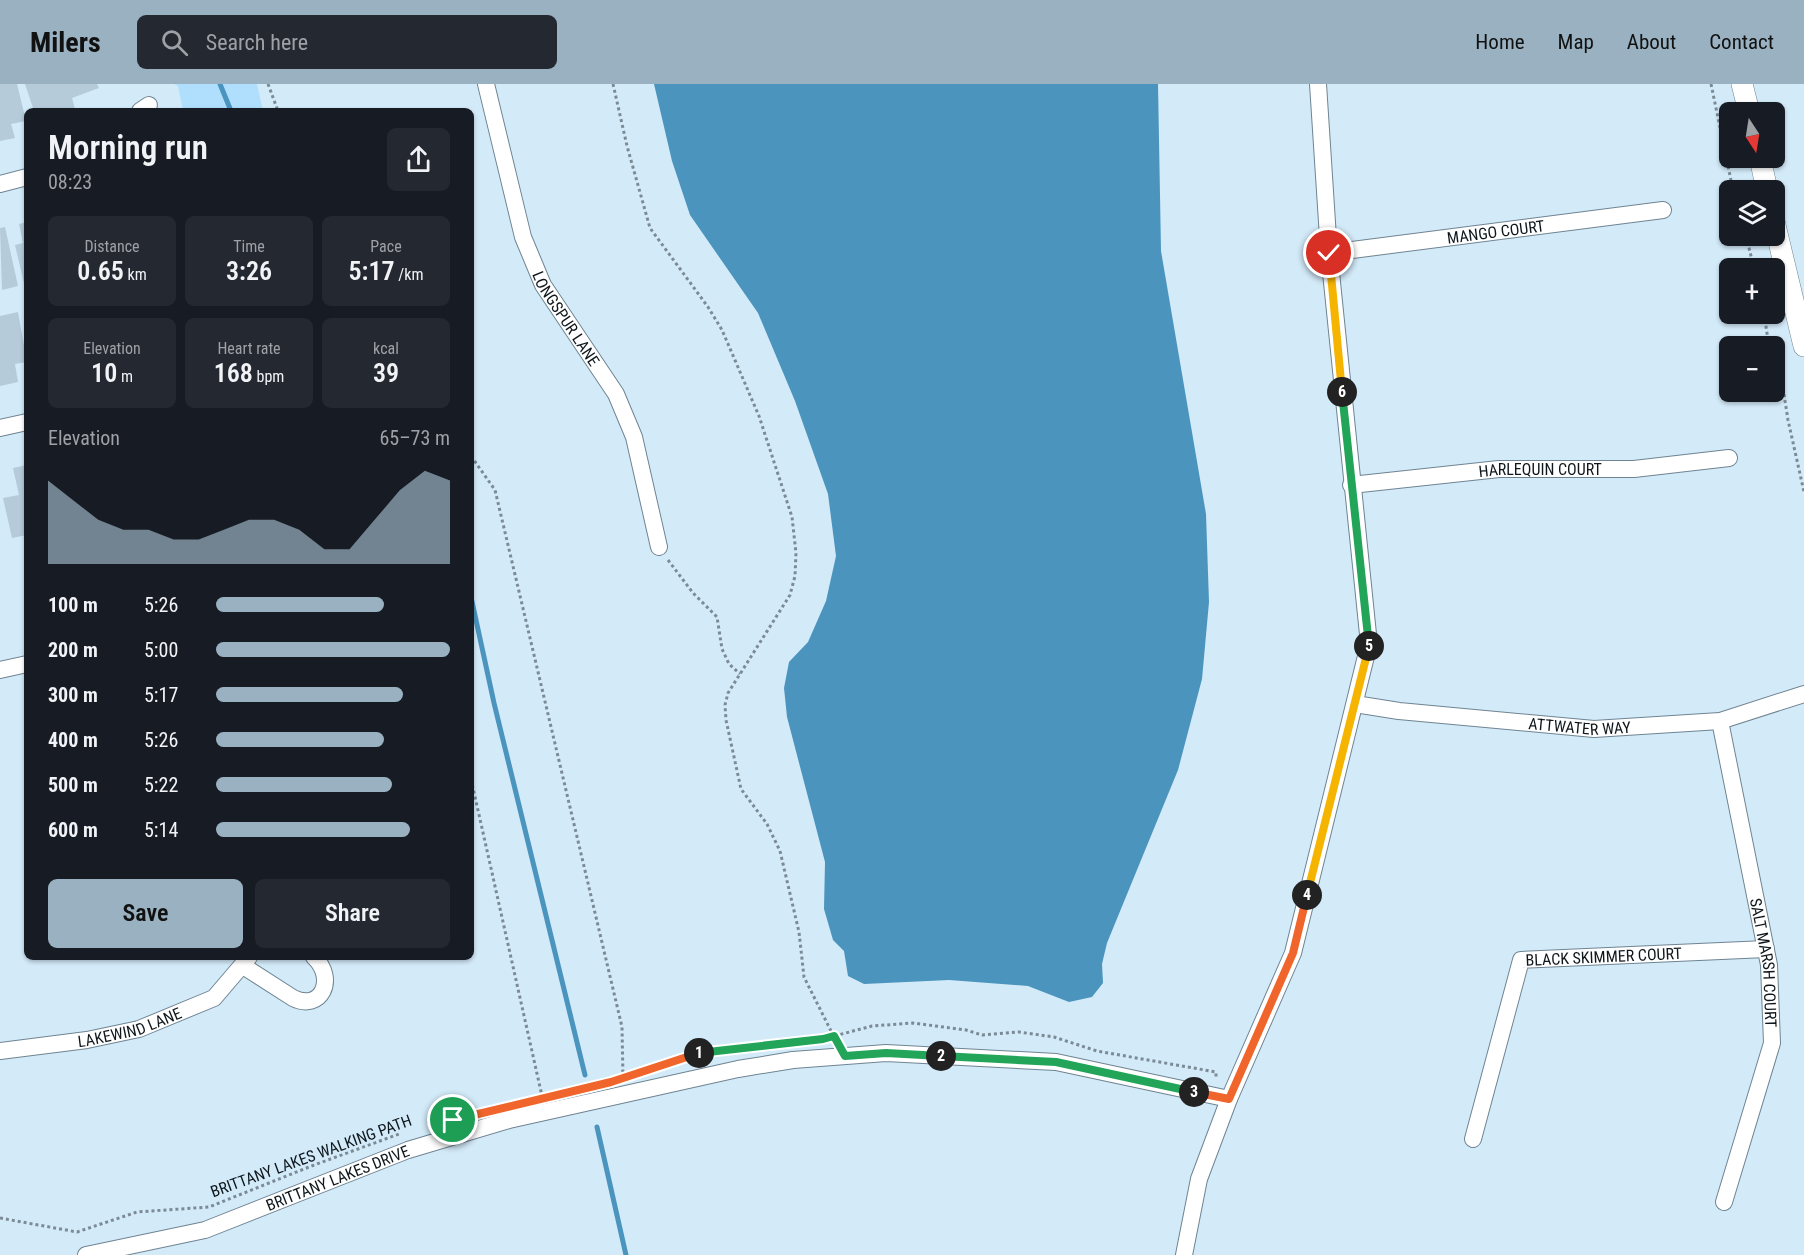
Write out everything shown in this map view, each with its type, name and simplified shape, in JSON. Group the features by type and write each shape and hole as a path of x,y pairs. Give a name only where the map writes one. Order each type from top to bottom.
{"street":[{"name":"LONGSPUR LANE","path":"486,84 523,237 543,285 616,394 634,437 659,547"},
{"path":"1184,1255 1199,1179 1229,1099 1293,953 1369,644 1329,253 1318,84"},
{"path":"1742,84 1746,102"},
{"path":"0,184 24,178"},
{"name":"MANGO COURT","path":"1329,253 1663,210"},
{"path":"1780,246 1804,346"},
{"path":"0,428 24,423"},
{"name":"HARLEQUIN COURT","path":"1352,485 1499,469 1634,469 1729,458"},
{"path":"0,670 24,665"},
{"name":"ATTWATER WAY","path":"1354,704 1399,711 1594,729 1720,721 1804,694"},
{"name":"SALT MARSH COURT","path":"1720,721 1769,965 1772,1043 1724,1202"},
{"name":"BLACK SKIMMER COURT","path":"1473,1139 1521,960 1766,949"},
{"name":"LAKEWIND LANE","path":"0,1051 87,1040 140,1029 214,999 246,962 293,998 308,1001 322,992 326,980 325,973 316,960"},
{"name":"BRITTANY LAKES DRIVE","path":"86,1255 205,1230 408,1150 509,1120 738,1069 793,1060 886,1053 1056,1062 1229,1099"}],"path":[{"path":"268,84 277,108"},
{"path":"613,84 627,146 650,228 708,307 722,330 759,416 792,517 796,553 795,576 790,595 728,693 725,705 735,768 741,789 767,824 780,851 799,932 804,977 845,1056"},
{"path":"1711,84 1731,180"},
{"path":"1785,401 1804,492"},
{"path":"474,460 495,490 622,1027 624,1078 617,1080"},
{"path":"659,547 686,585 717,616 722,649 729,663 740,674"},
{"path":"474,792 543,1098"},
{"path":"823,1039 872,1026 913,1023 966,1030 982,1035 1019,1032 1054,1037 1097,1051 1216,1072 1212,1096"},
{"path":"634,1074 705,1051 788,1043"},
{"name":"BRITTANY LAKES WALKING PATH","path":"0,1218 77,1232 137,1212 209,1207 314,1165 407,1132"}],"shaded area":[{"path":"174,84 257,84 262,108 182,108 178,86"},
{"path":"654,84 1158,84 1161,251 1206,514 1209,602 1202,679 1178,770 1107,943 1102,964 1103,983 1092,997 1069,1002 1028,986 949,980 864,984 848,976 844,951 833,940 824,909 825,862 787,717 784,688 789,662 808,642 826,601 836,556 828,494 795,401 758,313 690,215 672,161"}],"building":[{"path":"0,84 17,84 24,121 11,124 15,138 0,141"},
{"path":"25,84 97,84 99,88 72,98 75,108 33,108"},
{"path":"24,223 24,283 15,245 23,243 19,224"},
{"path":"5,227 18,286 2,290 0,228"},
{"path":"18,312 24,345 24,362 15,364 18,382 0,386 0,316"},
{"path":"24,466 24,536 12,538 3,498 19,495 13,468"}],"waterway":[{"path":"220,84 230,108"},
{"path":"474,611 494,703 585,1075"},
{"path":"597,1127 626,1255"}],"route":[{"path":"453,1120 611,1082 705,1051 834,1036 845,1056 886,1053 1056,1062 1229,1099 1293,953 1369,644 1329,253"}]}
